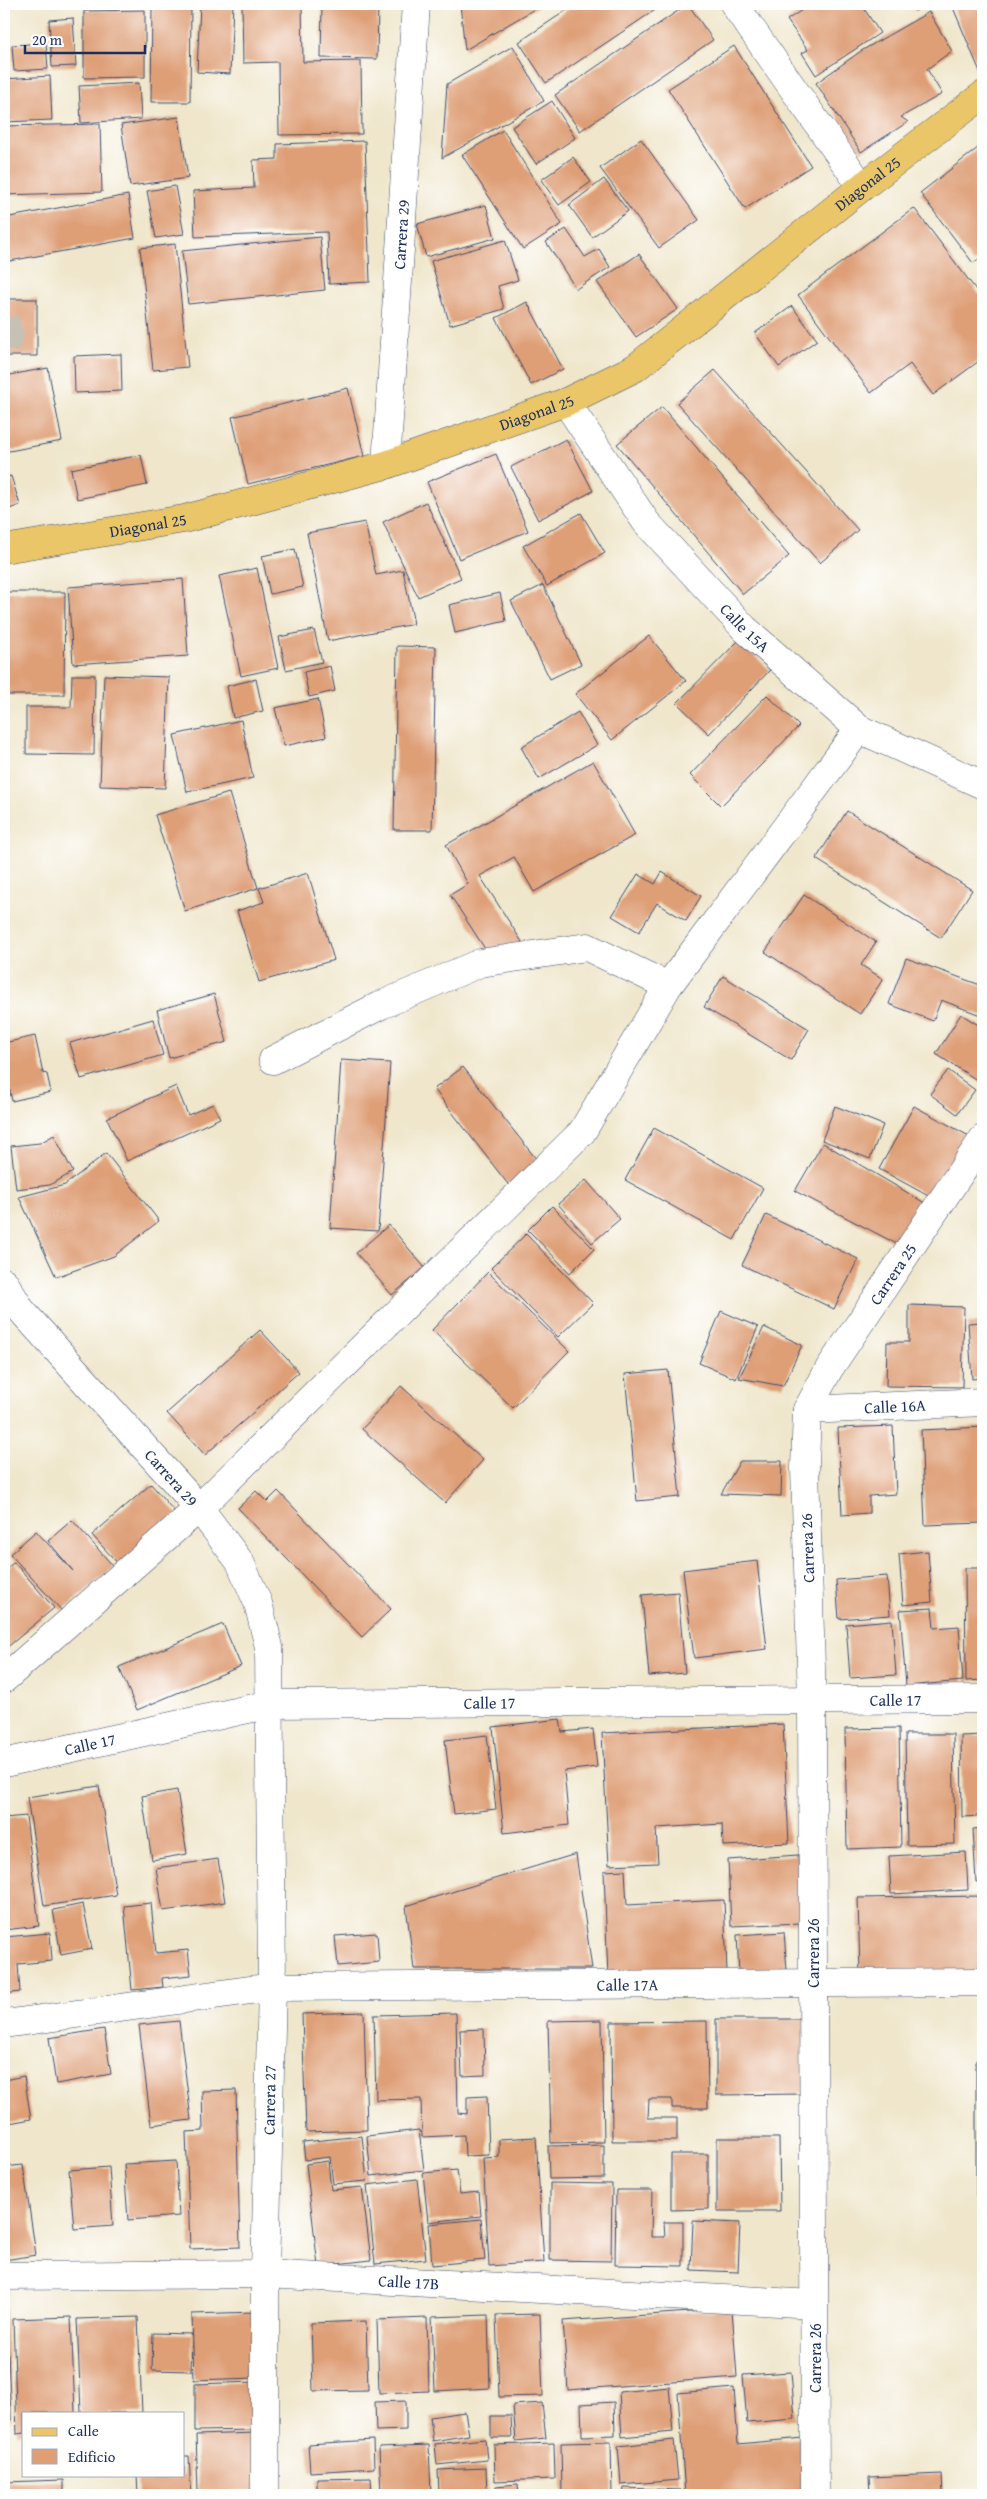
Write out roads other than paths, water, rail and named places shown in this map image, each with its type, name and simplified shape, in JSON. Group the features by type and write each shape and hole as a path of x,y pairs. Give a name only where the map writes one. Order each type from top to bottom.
{"main road":[{"name":"Diagonal 25","path":"4,550 184,519 386,465 566,402 635,368 862,187 983,94"}],"street":[{"name":"Carrera 29","path":"386,465 416,4"},
{"path":"734,4 862,187"},
{"name":"Calle 15A","path":"566,402 646,522 745,630 859,729 983,785"},
{"path":"4,1680 199,1508 582,1132 668,986 859,729"},
{"path":"273,1060 381,1005 480,963 587,947 668,986"},
{"name":"Carrera 25","path":"807,1410 829,1369 983,1139"},
{"name":"Carrera 29","path":"4,1282 21,1310 199,1508 240,1562 258,1603 269,1647 271,1704"},
{"name":"Calle 16A","path":"807,1410 983,1402"},
{"name":"Carrera 26","path":"807,1410 805,1468 812,1700 815,2495"},
{"name":"Calle 17","path":"4,1763 271,1704 983,1698"},
{"name":"Carrera 27","path":"265,2495 265,2274 272,1987 271,1704"},
{"name":"Calle 17A","path":"4,2024 272,1987 983,1982"},
{"name":"Calle 17B","path":"4,2276 265,2274 814,2304"}],"tunnel":[{"path":"4,321 10,334 4,346"}]}
